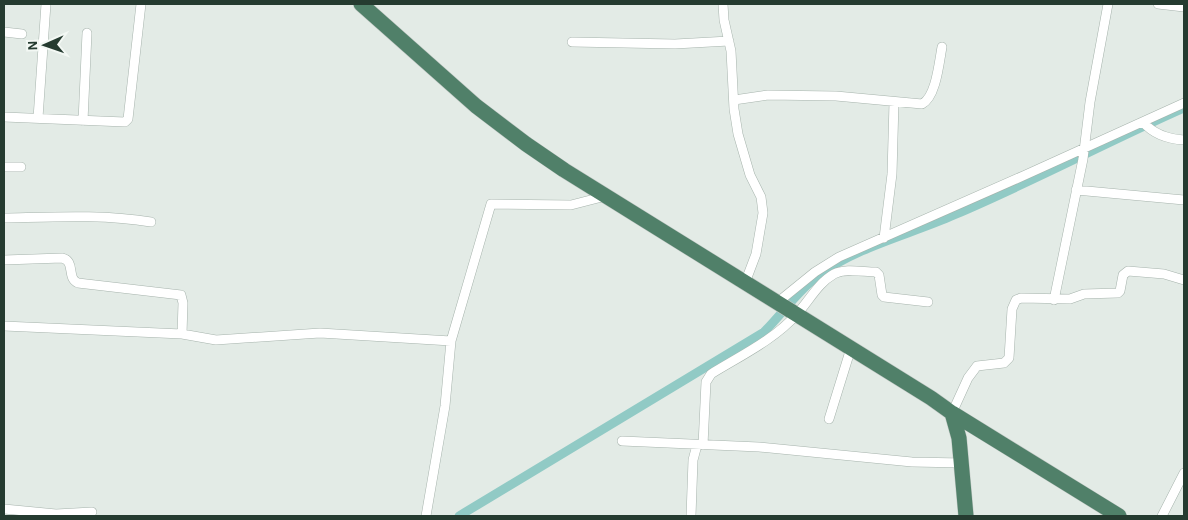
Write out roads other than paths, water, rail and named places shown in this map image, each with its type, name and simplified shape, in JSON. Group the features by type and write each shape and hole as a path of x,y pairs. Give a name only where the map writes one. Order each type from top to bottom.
{"highway":[{"path":"361,4 497,124 564,170 1120,516"},
{"path":"952,413 960,438 966,516"}],"street":[{"path":"38,118 46,4"},
{"path":"4,117 125,122 128,118 141,4"},
{"path":"723,4 724,20 731,51 734,100 741,147 750,175 761,197 763,213 756,254 745,283"},
{"path":"1054,300 1083,153 1108,4"},
{"path":"1158,4 1184,7"},
{"path":"4,32 22,34"},
{"path":"83,121 87,33"},
{"path":"572,42 675,44 729,41"},
{"path":"734,100 768,95 806,95 922,104 927,102 932,94 942,48"},
{"path":"884,238 892,174 894,102"},
{"path":"692,516 693,460 700,445 707,378 772,336 788,308 815,272 839,257 1146,126 1184,103"},
{"path":"1146,126 1168,138 1184,140"},
{"path":"4,167 21,167"},
{"path":"1076,190 1184,200"},
{"path":"426,516 445,406 451,341 491,204 570,205 606,196"},
{"path":"4,218 90,216 129,218 151,222"},
{"path":"4,260 62,258 67,259 70,263 72,278 78,283 178,294 183,298 182,334"},
{"path":"788,308 813,293 833,275 846,271 876,272 882,295 888,299 928,302"},
{"path":"952,413 968,378 977,366 1004,363 1010,358 1012,309 1016,300 1021,298 1073,299 1084,294 1119,293 1123,275 1128,271 1164,274 1184,280"},
{"path":"4,326 182,334 216,340 320,333 451,341"},
{"path":"829,419 851,348"},
{"path":"622,441 759,447 912,462 962,463"},
{"path":"1162,516 1184,473"},
{"path":"4,509 56,514 92,512"}],"waterway":[{"path":"459,516 764,332 811,281 834,265 867,249 937,222 1041,176 1184,108"}]}
